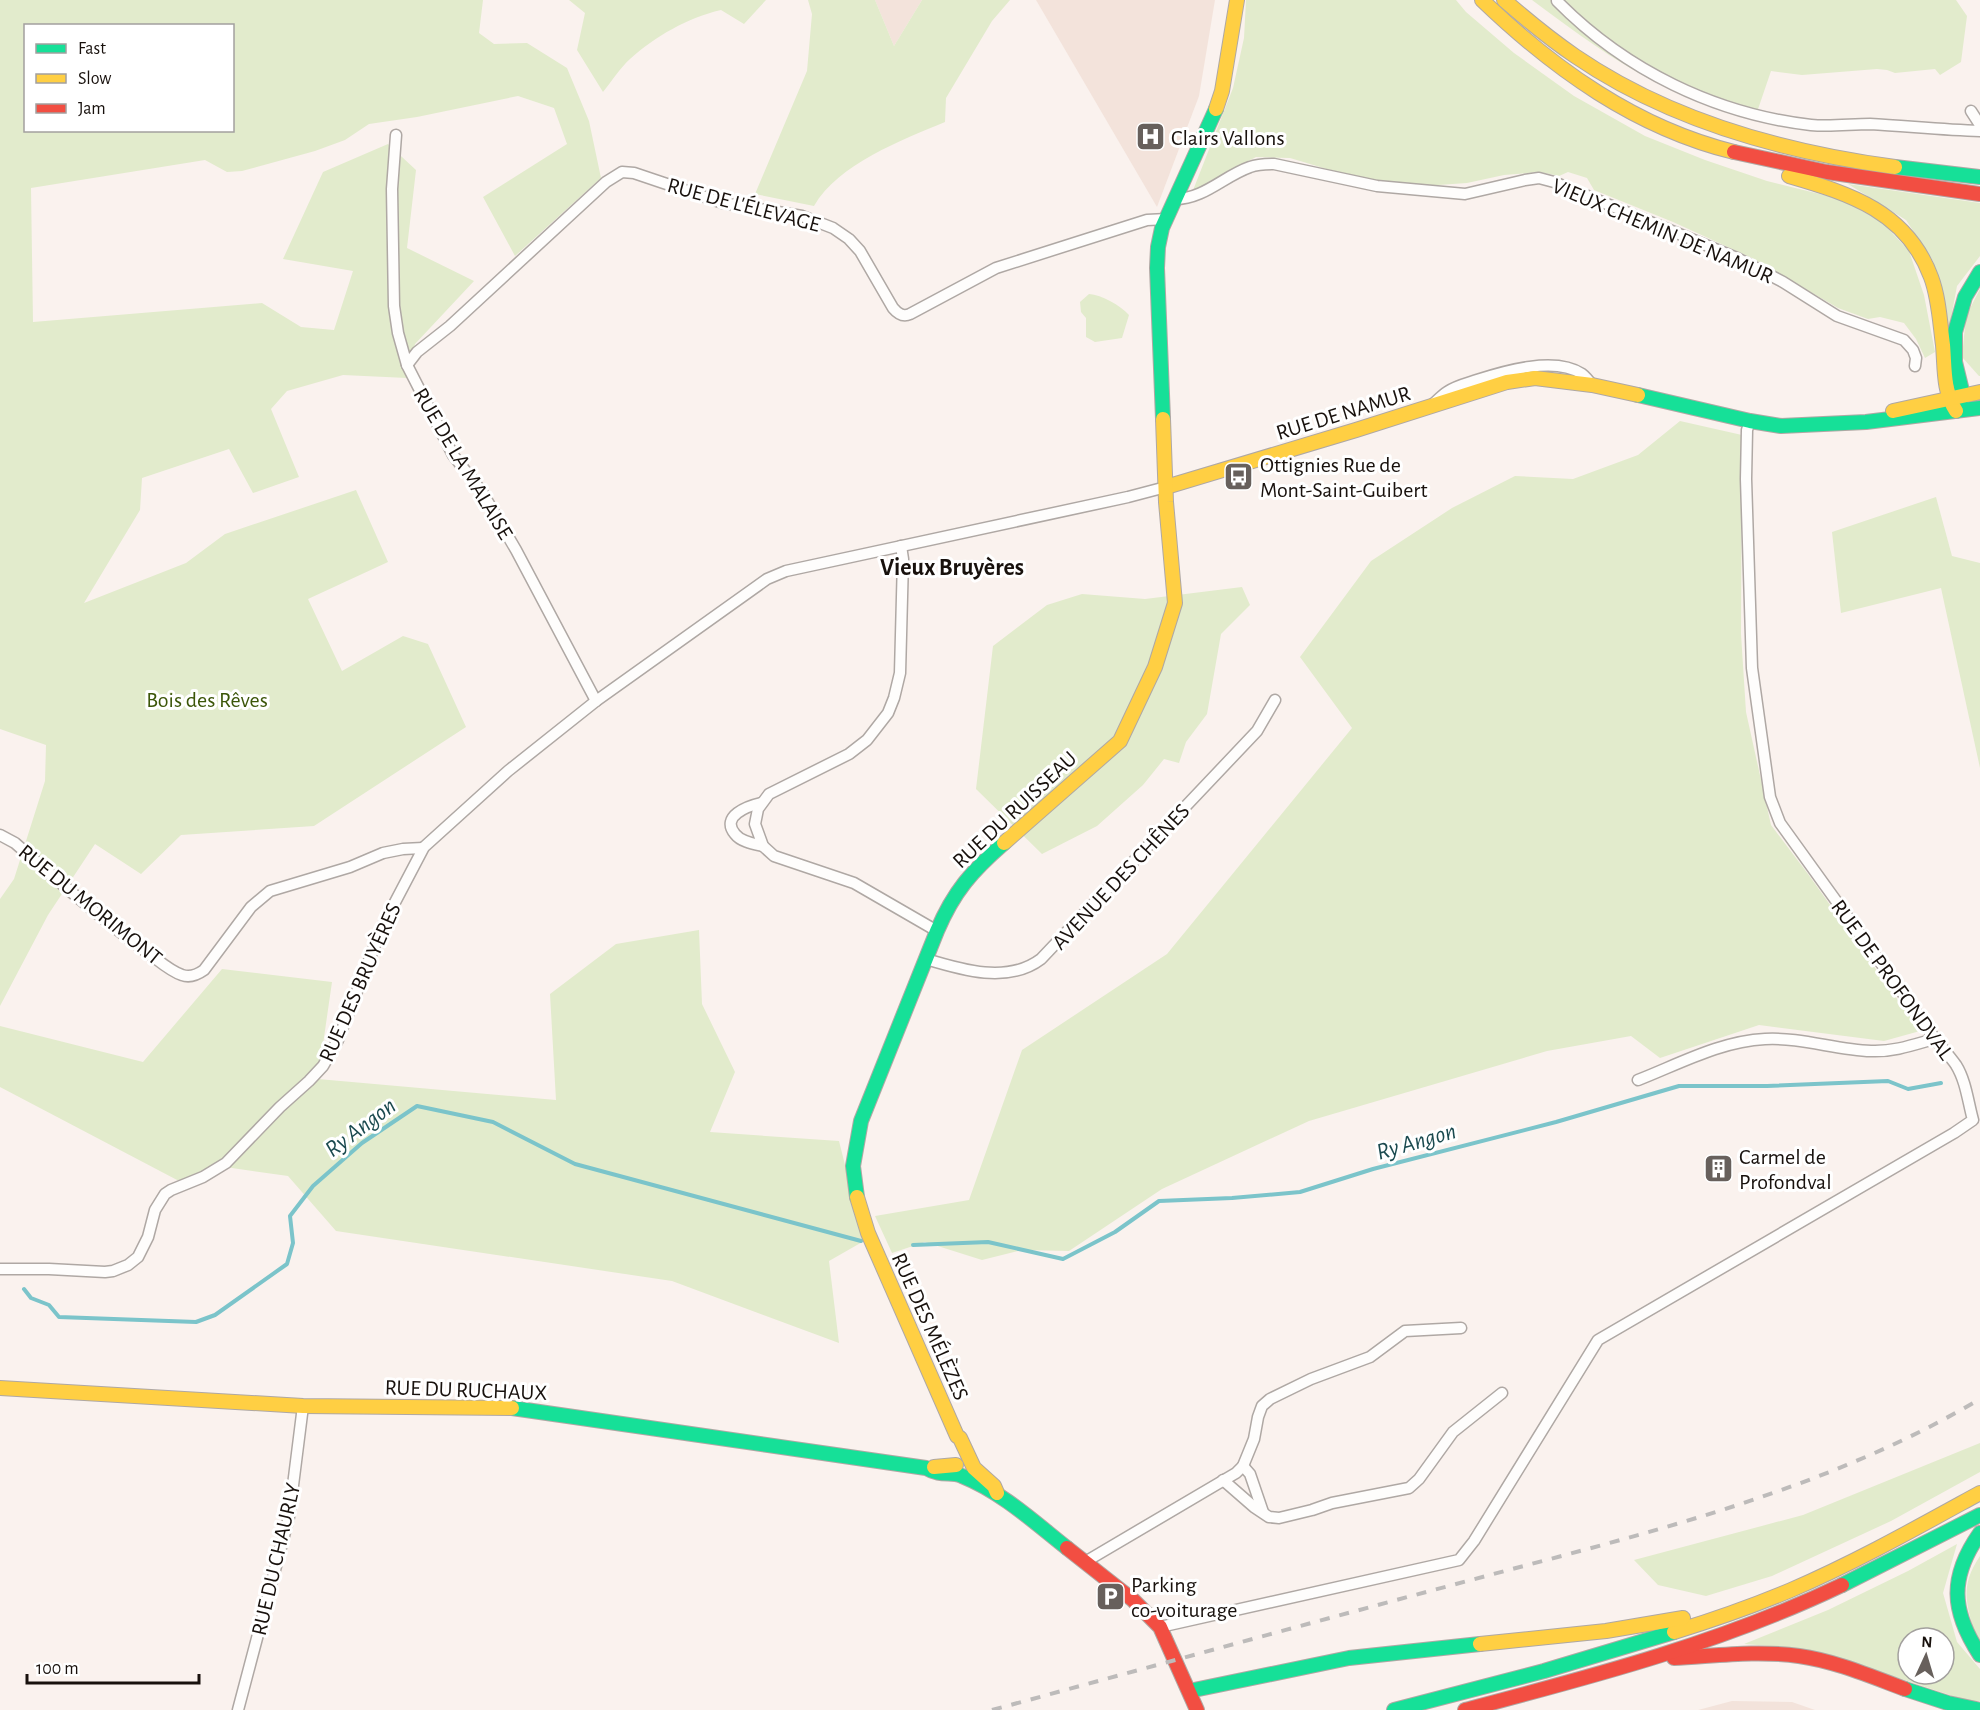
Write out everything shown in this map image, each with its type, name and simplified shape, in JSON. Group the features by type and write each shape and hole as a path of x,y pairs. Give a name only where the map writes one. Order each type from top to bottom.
{"main road":[{"name":"RUE DU RUISSEAU","path":"868,1233 854,1181 857,1132 948,906 975,869 1120,741 1155,667 1175,603 1166,487 1158,246 1167,219 1214,115 1222,91 1237,0"},
{"path":"1482,0 1515,32 1599,94 1639,117 1700,142 1730,152 1829,173 1980,194"},
{"path":"1507,3 1555,43 1612,81 1687,116 1728,131 1832,157 1980,177"},
{"path":"1730,152 1752,165 1861,200 1884,214 1909,236 1932,278 1948,398 1956,411"},
{"path":"1956,411 1963,394 1955,362 1955,332 1965,297 1980,272"},
{"name":"RUE DE NAMUR","path":"1166,487 1507,382 1535,378 1592,385 1781,426 1866,422 1980,408"},
{"name":"RUE DE NAMUR","path":"1848,422 1963,394 1980,392"},
{"name":"RUE DES MÉLÈZES","path":"868,1233 957,1436 960,1438 964,1468 994,1486 997,1493 1133,1600 1160,1628 1197,1710"},
{"name":"RUE DU RUCHAUX","path":"0,1388 303,1406 516,1408 926,1468 964,1468"},
{"path":"1394,1710 1594,1657 1724,1615 1790,1589 1858,1557 1980,1493"},
{"path":"1465,1710 1654,1659 1732,1632 1792,1609 1891,1562 1980,1515"},
{"path":"1980,1533 1965,1553 1958,1574 1956,1597 1960,1620 1969,1640 1980,1655"},
{"path":"1189,1691 1371,1655 1605,1630 1693,1615 1724,1615"},
{"path":"1654,1659 1745,1653 1780,1654 1815,1659 1849,1668 1946,1703 1980,1710"}],"street":[{"path":"1557,1 1600,40 1639,67 1678,87 1725,105 1777,119 1812,125 1869,124 1980,131"},
{"path":"1971,111 1980,125"},
{"name":"RUE DE LA MALAISE","path":"396,135 392,189 394,306 398,333 407,365 453,455 482,492 516,550 596,701"},
{"name":"VIEUX CHEMIN DE NAMUR","path":"1175,200 1201,194 1248,167 1260,164 1274,164 1377,186 1465,194 1539,178 1554,182 1728,254 1783,282 1837,316 1904,340 1913,350 1916,358 1915,366"},
{"name":"RUE DE L'ÉLEVAGE","path":"407,365 417,352 450,326 606,182 622,172 634,173 723,203 802,216 833,228 855,244 893,308 904,315 910,314 996,268 1147,220 1167,219"},
{"name":"RUE DE PROFONDVAL","path":"1160,1628 1459,1560 1474,1541 1598,1340 1954,1133 1973,1119 1962,1076 1955,1064 1934,1039 1780,823 1770,798 1755,694 1750,638 1746,478 1747,430 1750,421"},
{"path":"423,848 508,771 596,701 772,576 1166,487"},
{"path":"902,546 901,663 897,689 888,712 877,729 860,747 769,794 761,803 755,824 763,846 774,856 854,883 937,931"},
{"name":"AVENUE DES CHÊNES","path":"926,959 948,966 1003,974 1032,966 1050,951 1257,731 1275,700"},
{"path":"761,803 740,810 734,816 732,824 735,834 739,837 763,846"},
{"name":"RUE DU MORIMONT","path":"0,835 15,843 106,922 161,963 186,976 198,974 204,970 251,907 270,891 350,867 383,853 423,848"},
{"name":"RUE DES BRUYÈRES","path":"0,1269 105,1272 113,1271 134,1261 143,1248 155,1210 162,1198 171,1190 203,1177 226,1163 323,1066 338,1040 382,927 423,848"},
{"path":"1638,1080 1723,1047 1748,1040 1768,1038 1870,1052 1895,1050 1934,1039"},
{"path":"1085,1562 1236,1473 1243,1466 1254,1439 1262,1406 1270,1399 1311,1379 1370,1357 1405,1331 1461,1328"},
{"path":"1223,1480 1254,1507 1269,1517 1279,1518 1332,1503 1409,1488 1419,1479 1453,1432 1502,1393"},
{"name":"RUE DU CHAURLY","path":"238,1710 290,1517 303,1406"},
{"path":"1243,1466 1250,1474 1263,1512"}],"shaded area":[{"path":"875,0 922,0 894,46"},
{"name":"Clairs Vallons","path":"1036,0 1215,0 1199,96 1157,207"},
{"path":"1732,1701 1792,1702 1815,1710 1698,1710"}],"green space":[{"name":"Bois des Rêves","path":"0,0 483,0 479,33 494,44 527,43 567,68 589,121 601,178 515,256 483,197 567,144 554,108 518,96 417,117 369,124 345,140 315,151 242,171 227,172 205,160 31,188 33,322 262,303 301,327 334,330 353,271 283,259 323,172 388,144 416,170 407,248 474,281 415,344 407,378 343,375 287,391 271,409 299,477 253,493 229,449 142,478 140,510 84,603 186,563 225,534 356,490 388,562 308,599 342,671 403,636 428,644 466,727 314,826 181,835 141,874 95,844 48,915 0,1006 0,899 14,879 45,781 46,745 0,729"},
{"path":"569,0 766,0 744,24 721,10 708,13 672,29 630,59 603,92 577,50 585,13"},
{"path":"808,0 875,0 894,46 922,0 1010,0 992,21 946,98 945,122 872,155 839,178 814,206 755,194 807,71 812,14"},
{"path":"1246,0 1456,0 1466,12 1514,53 1574,96 1645,136 1767,181 1840,199 1882,222 1909,251 1924,295 1935,352 1925,358 1916,339 1904,323 1880,317 1868,319 1838,308 1752,258 1673,222 1594,190 1587,178 1568,172 1559,176 1540,172 1504,175 1467,183 1424,186 1377,181 1290,158 1256,157 1208,182 1190,198 1233,88 1244,38"},
{"path":"1532,0 1956,0 1967,16 1961,62 1940,75 1935,69 1895,73 1877,69 1802,75 1771,71 1755,118 1701,102 1650,79 1610,55"},
{"path":"1848,184 1980,203 1980,256 1957,286 1948,334 1933,261 1906,220"},
{"path":"1980,289 1979,376 1962,357 1966,316"},
{"path":"1089,294 1110,301 1129,315 1122,338 1095,342 1086,337 1086,318 1081,312 1080,302"},
{"path":"1680,421 1742,435 1741,634 1746,712 1771,825 1920,1031 1884,1041 1759,1025 1660,1058 1631,1036 1547,1051 1309,1121 1162,1189 1069,1251 1022,1250 982,1260 925,1242 892,1253 875,1216 969,1200 1022,1050 1167,954 1352,728 1300,657 1371,561 1452,508 1515,476 1573,479 1638,455"},
{"path":"1936,497 1952,556 1980,563 1980,768 1941,588 1841,613 1832,532"},
{"path":"1242,587 1250,605 1221,634 1207,714 1186,742 1179,763 1164,759 1143,785 1097,826 1042,854 976,789 993,646 1047,605 1082,594 1145,599"},
{"path":"699,930 702,1004 735,1072 710,1132 839,1141 864,1241 829,1261 839,1343 672,1281 336,1231 288,1176 225,1167 179,1181 0,1087 0,1026 143,1062 222,969 332,982 318,1079 556,1100 550,994 616,944"},
{"path":"1980,1443 1980,1472 1891,1521 1772,1576 1706,1596 1658,1585 1634,1560 1803,1515"},
{"path":"1957,1544 1943,1593 1952,1626 1896,1626 1896,1677 1841,1659 1797,1648 1744,1644 1828,1610"},
{"path":"1980,1556 1980,1641 1975,1637 1969,1614 1967,1586 1973,1567"},
{"path":"1956,1638 1980,1669 1980,1701 1968,1701 1923,1686 1956,1686"}],"waterway":[{"name":"Ry Angon","path":"913,1245 988,1242 1063,1259 1115,1232 1159,1201 1300,1192 1373,1169 1556,1122 1679,1086 1767,1086 1888,1081 1908,1089 1941,1083"},
{"name":"Ry Angon","path":"24,1289 31,1298 49,1305 59,1317 196,1322 215,1315 287,1264 293,1243 290,1216 313,1186 362,1143 417,1106 493,1122 575,1164 861,1241"}],"railway":[{"path":"992,1710 1676,1524 1801,1483 1862,1458 1922,1431 1980,1399"}],"traffic: fast":[{"path":"1163,419 1158,247 1162,228 1216,109"},
{"path":"1895,167 1980,177"},
{"path":"1956,411 1963,395 1955,362 1955,332 1965,297 1980,272"},
{"path":"1638,395 1781,426 1866,422 1980,408"},
{"path":"857,1197 853,1166 861,1121 937,931 950,904 965,882 1004,843"},
{"path":"512,1408 926,1468 958,1475 991,1490 1067,1548"},
{"path":"1842,1585 1980,1515"},
{"path":"1980,1533 1963,1564 1958,1594 1963,1624 1980,1655"},
{"path":"1394,1710 1544,1671 1674,1632"},
{"path":"1189,1691 1349,1658 1480,1644"},
{"path":"1905,1689 1948,1703 1980,1710"}],"traffic: slow":[{"path":"1216,109 1222,91 1237,0"},
{"path":"1482,0 1538,49 1598,93 1663,128 1734,152"},
{"path":"1504,0 1575,56 1611,79 1688,116 1770,142 1853,161 1895,167"},
{"path":"1789,176 1834,190 1874,209 1892,221 1921,255 1936,293 1947,388 1956,411"},
{"path":"1166,487 1507,382 1535,378 1592,385 1638,395"},
{"path":"1893,411 1980,392"},
{"path":"1004,843 1120,741 1155,667 1175,603 1166,502 1163,419"},
{"path":"857,1197 868,1233 957,1436 974,1468 994,1486 997,1493"},
{"path":"0,1388 303,1406 512,1408"},
{"path":"934,1467 956,1465"},
{"path":"1674,1632 1791,1590 1887,1544 1980,1493"},
{"path":"1480,1644 1606,1631 1683,1618"}],"traffic: jam":[{"path":"1734,152 1827,172 1980,194"},
{"path":"1067,1548 1133,1600 1160,1627 1197,1710"},
{"path":"1465,1710 1609,1671 1704,1641 1796,1606 1842,1585"},
{"path":"1674,1658 1752,1653 1799,1656 1839,1665 1905,1689"}],"place":[{"name":"Clairs Vallons","path":"1150,137"},
{"name":"Ottignies Rue de Mont-Saint-Guibert","path":"1239,477"},
{"name":"Carmel de Profondval","path":"1718,1169"},
{"name":"Parking co-voiturage","path":"1110,1597"}],"district":[{"name":"Vieux Bruyères","path":"952,567"}]}
